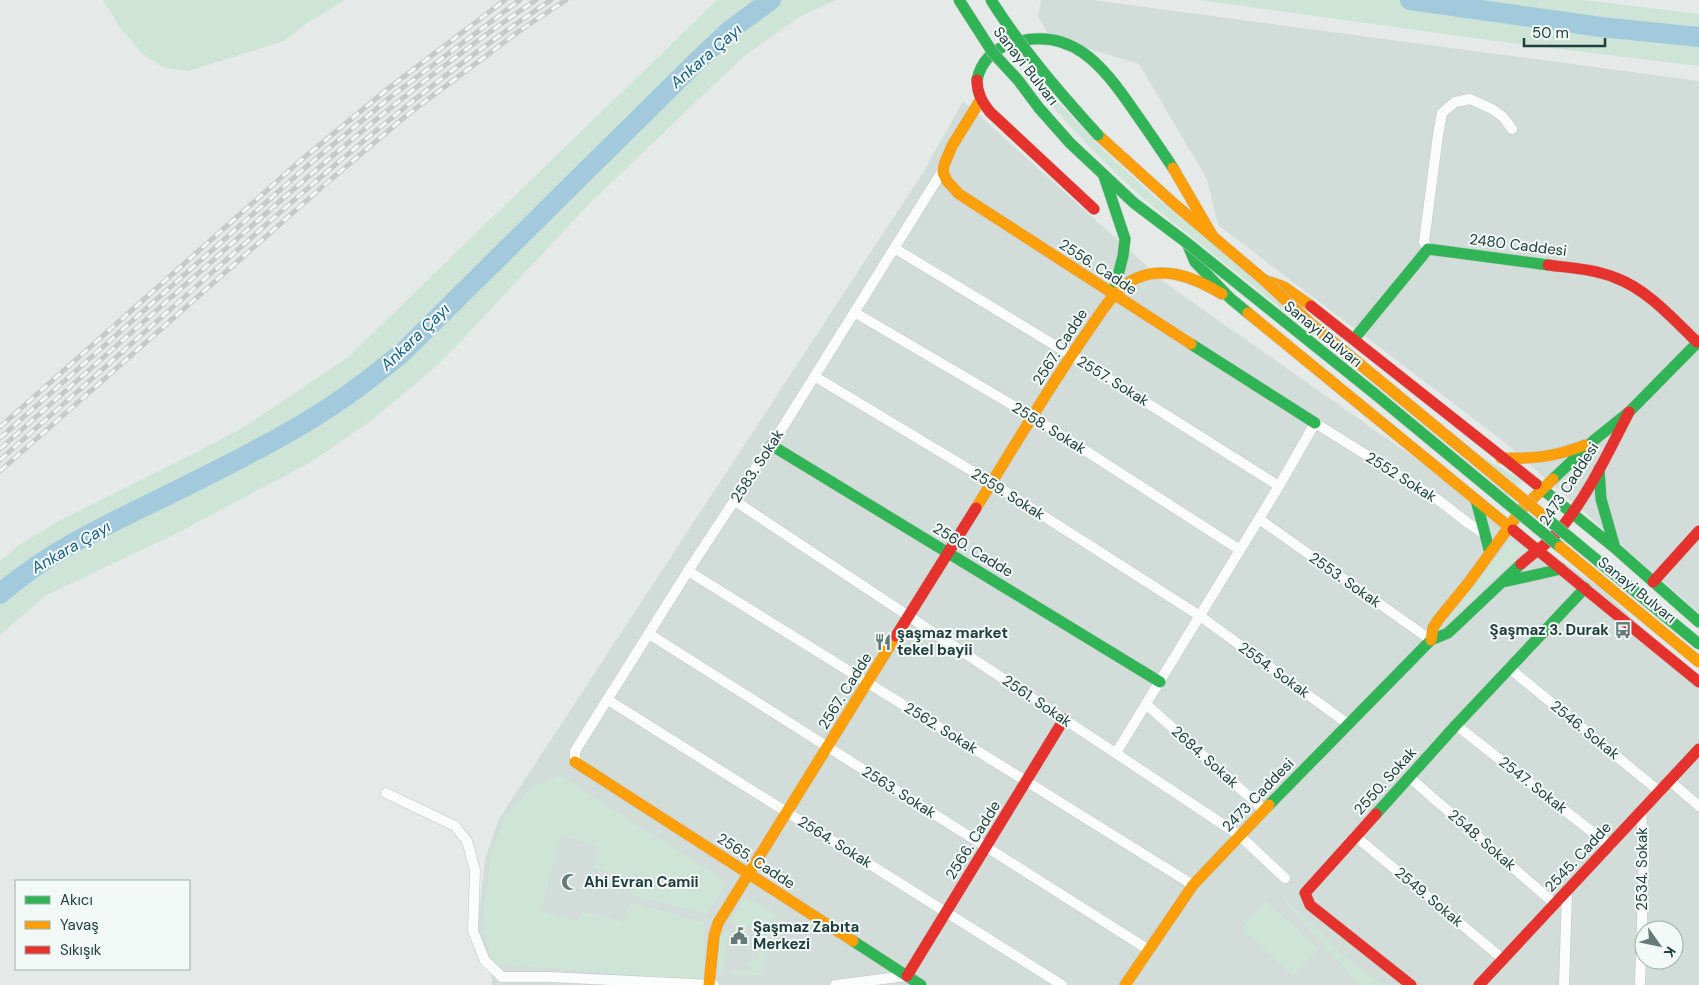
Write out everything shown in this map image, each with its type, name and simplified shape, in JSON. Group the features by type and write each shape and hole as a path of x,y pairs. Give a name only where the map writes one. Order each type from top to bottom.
{"street":[{"name":"Sanayi Bulvarı","path":"959,0 993,53 1018,80 1039,108 1070,143 1134,203 1187,243 1382,400 1699,662"},
{"name":"Sanayi Bulvarı","path":"992,0 1040,69 1098,135 1172,202 1264,280 1310,323 1699,644"},
{"path":"1094,208 999,121 981,99 978,92 977,79 981,66 987,57 1010,43 1023,39 1070,44 1092,59 1106,73 1125,99 1192,198 1212,235"},
{"path":"943,170 953,145 981,99"},
{"path":"1354,339 1428,249 1424,242 1442,114 1455,102 1470,99 1492,109 1503,117 1512,129"},
{"name":"2583. Sokak","path":"575,762 575,751 688,571 771,445 943,170"},
{"name":"2556. Cadde","path":"943,170 945,178 959,194 1113,295 1315,423"},
{"path":"1104,176 1125,239 1123,256 1113,295"},
{"path":"1187,243 1195,262 1231,299 1699,682"},
{"name":"2557. Sokak","path":"894,248 1071,355 1279,486"},
{"name":"2480 Caddesi","path":"1428,249 1589,270 1609,275 1634,288 1668,314 1698,341"},
{"path":"1113,295 1130,282 1139,278 1158,273 1173,273 1202,282 1231,299"},
{"path":"1264,280 1288,290 1354,339 1572,513 1699,622"},
{"name":"2567. Cadde","path":"709,985 714,936 718,923 1071,355 1113,295"},
{"name":"2558. Sokak","path":"854,312 1033,417 1240,550"},
{"name":"2473 Caddesi","path":"1430,640 1433,628 1438,620 1522,508 1593,442 1629,412 1698,341"},
{"name":"2559. Sokak","path":"814,376 992,483 1200,616"},
{"name":"2473 Caddesi","path":"1125,985 1193,885 1239,835 1430,640 1448,633 1498,584 1555,535 1572,513 1629,412"},
{"path":"1116,754 1279,486 1315,423"},
{"name":"2552 Sokak","path":"1315,423 1438,499 1484,534"},
{"path":"1499,456 1524,459 1548,458 1593,442"},
{"name":"2560. Cadde","path":"771,445 1160,682"},
{"path":"1473,498 1490,494 1500,485 1504,474 1499,456"},
{"path":"1599,468 1598,485 1602,504 1617,550"},
{"path":"1473,498 1490,553"},
{"name":"2561. Sokak","path":"735,501 1239,835 1285,878"},
{"name":"2553. Sokak","path":"1259,519 1430,640"},
{"path":"1653,582 1699,531"},
{"path":"1586,588 1582,579 1582,572 1588,561 1604,550 1617,550"},
{"path":"1498,584 1520,577 1561,570"},
{"name":"2562. Sokak","path":"688,571 1193,885"},
{"name":"2550. Sokak","path":"1411,985 1310,905 1305,893 1408,777 1586,588"},
{"name":"2554. Sokak","path":"1200,616 1348,724"},
{"name":"2563. Sokak","path":"649,634 1149,950"},
{"name":"2546. Sokak","path":"1509,668 1660,792"},
{"name":"2564. Sokak","path":"608,700 1062,985"},
{"name":"2684. Sokak","path":"1146,704 1264,810"},
{"name":"2566. Cadde","path":"907,976 1064,719"},
{"name":"2547. Sokak","path":"1456,725 1610,846"},
{"name":"2545. Cadde","path":"1484,982 1503,959 1699,749"},
{"name":"2565. Cadde","path":"575,762 921,985"},
{"name":"2548. Sokak","path":"1408,777 1555,904"},
{"path":"1670,781 1699,806"},
{"path":"386,794 455,826 467,841 474,870 473,931 485,961 499,981 714,985"},
{"name":"2534. Sokak","path":"1640,985 1644,855 1642,812"},
{"name":"2549. Sokak","path":"1355,836 1503,959"},
{"path":"1564,985 1567,892"},
{"path":"835,985 907,976"}],"shaded area":[{"path":"1041,0 1093,0 1699,81 1699,613 1503,441 1218,225 1207,179 1139,64 1050,37 1038,16"},
{"path":"963,101 1168,285 1600,588 1699,680 1699,985 492,985 492,978 477,932 485,859 499,819 924,171"}],"green space":[{"path":"103,0 344,0 304,25 284,41 189,71 164,68 143,54 121,29"},
{"path":"717,0 836,0 801,16 744,56 589,204 434,368 372,420 309,463 179,532 45,596 0,635 0,561 18,546 55,523 246,426 347,358"},
{"path":"1199,0 1585,0 1699,14 1699,66 1510,43"},
{"path":"1028,70 1104,151 1156,198 1484,458 1523,481 1508,496 1465,455 1150,204 1116,174 1069,125 1024,73"},
{"path":"1512,538 1527,549 1440,630 1439,629"},
{"path":"559,775 727,882 707,914 632,895 636,879 593,868 599,846 561,836 541,911 578,921 582,911 624,922 630,902 704,922 704,981 493,964 482,929 490,856 504,818 531,788"},
{"path":"746,896 777,915 770,942 756,930 730,922"},
{"path":"1281,897 1343,955 1383,985 1360,985"},
{"path":"1266,901 1318,949 1293,976 1242,928"},
{"path":"725,931 728,933 723,975 718,975 719,940"},
{"path":"758,947 769,949 762,975 731,975 732,971 752,972 752,967 747,966 748,959 757,960"}],"waterway":[{"name":"Ankara Çayı","path":"0,594 63,549 279,438 323,411 370,378 403,352 729,31 771,0"},
{"name":"Ankara Çayı","path":"1410,0 1601,27 1699,37"}],"railway":[{"path":"0,427 300,161 389,88 505,0"},
{"path":"0,438 306,167 393,95 520,0"},
{"path":"0,449 340,149 456,57 536,0"},
{"path":"0,460 342,159 465,61 551,0"},
{"path":"0,471 322,187 407,115 522,29 566,0"}],"traffic: fast":[{"path":"959,0 993,53 1018,80 1039,108"},
{"path":"991,0 1015,36 1069,103 1098,135"},
{"path":"977,80 982,67 989,57 994,52 1012,43 1033,39 1051,40 1068,44 1083,53 1109,77 1173,168"},
{"path":"1039,108 1070,143 1134,203 1187,243 1195,262 1231,299 1248,313"},
{"path":"1104,176 1125,239 1123,256 1113,295"},
{"path":"1187,243 1375,394 1560,547"},
{"path":"1354,339 1428,249 1548,265"},
{"path":"1553,479 1593,441 1629,412 1699,341"},
{"path":"1191,344 1315,423"},
{"path":"771,445 1160,682"},
{"path":"1599,469 1601,499 1615,548"},
{"path":"1536,484 1615,548 1699,622"},
{"path":"1476,500 1490,553"},
{"path":"1546,518 1699,644"},
{"path":"1269,805 1431,640 1448,633 1521,564"},
{"path":"1503,582 1561,569"},
{"path":"1376,814 1456,725 1585,588"},
{"path":"853,941 921,985"}],"traffic: slow":[{"path":"981,99 952,146 944,165 943,172 947,181 959,194 1191,344"},
{"path":"1098,135 1172,202 1264,280 1284,287 1311,306"},
{"path":"1173,168 1212,235"},
{"path":"976,508 1072,355 1105,306 1122,287 1141,276 1165,273 1177,274 1200,282 1222,294"},
{"path":"1264,280 1310,323 1546,518"},
{"path":"1248,313 1513,530"},
{"path":"1501,458 1544,456 1585,445"},
{"path":"1431,640 1433,628 1438,620 1469,582 1522,509 1553,479"},
{"path":"1560,547 1699,662"},
{"path":"709,985 714,936 718,923 896,636"},
{"path":"575,762 853,941"},
{"path":"1125,985 1193,885 1269,805"}],"traffic: jam":[{"path":"977,80 981,97 990,112 1094,209"},
{"path":"1548,265 1582,269 1628,283 1660,306 1697,342"},
{"path":"1311,306 1536,484"},
{"path":"1521,564 1552,538 1567,521 1596,476 1629,412"},
{"path":"896,636 976,508"},
{"path":"1513,530 1699,682"},
{"path":"1653,582 1699,531"},
{"path":"907,976 1064,719"},
{"path":"1479,985 1699,749"},
{"path":"1376,814 1305,893 1310,905 1411,985"}],"place":[{"name":"Şaşmaz 3. Durak","path":"1623,630"},
{"name":"şaşmaz market tekel bayii","path":"883,642"},
{"name":"Ahi Evran Camii","path":"570,882"},
{"name":"Şaşmaz Zabıta Merkezi","path":"739,936"}]}
